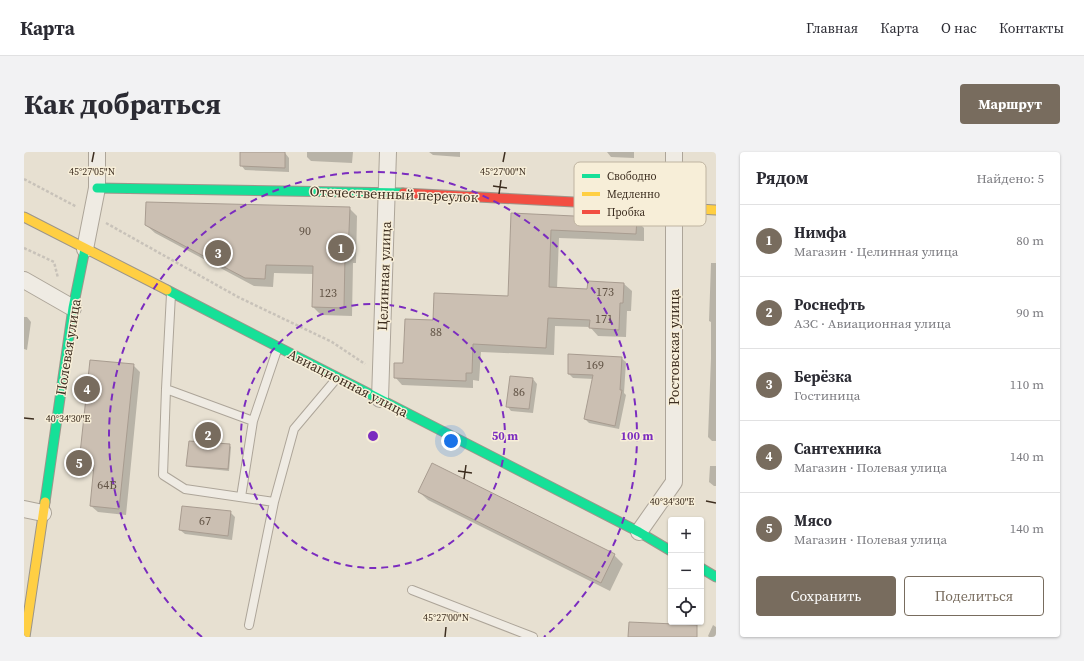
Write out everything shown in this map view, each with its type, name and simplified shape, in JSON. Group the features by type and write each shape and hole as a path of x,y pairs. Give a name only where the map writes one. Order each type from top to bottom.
{"street":[{"name":"Полевая улица","path":"25,637 73,308 97,188 97,152"},
{"name":"Целинная улица","path":"380,399 388,152"},
{"name":"Ростовская улица","path":"674,152 674,162"},
{"name":"Отечественный переулок","path":"97,188 387,192 574,202"},
{"name":"Отечественный переулок","path":"706,209 716,210"},
{"name":"Авиационная улица","path":"24,217 639,532 668,549"},
{"name":"Ростовская улица","path":"639,532 674,482 675,226"},
{"path":"24,280 73,308"},
{"path":"24,509 43,513"},
{"path":"704,570 716,577"}],"lane":[{"path":"171,293 163,475 185,489 274,502"},
{"path":"241,497 253,421 278,347"},
{"path":"249,625 274,502 294,429 337,378"},
{"path":"166,389 253,421"},
{"path":"412,590 533,637"}],"path":[{"path":"24,179 238,297 332,342 380,374"}],"building":[{"path":"240,152 285,152 285,168 240,166"},
{"path":"146,202 350,207 348,255 345,255 344,308 312,307 313,266 266,265 265,279 245,278 145,225"},
{"path":"511,213 574,216 574,226 637,226 636,234 551,230 549,287 587,289 588,281 624,283 623,303 620,303 619,330 589,328 590,320 548,318 546,348 473,344 472,373 466,373 466,381 394,378 394,363 403,363 405,319 433,320 434,293 508,296"},
{"path":"568,354 622,357 620,390 622,390 615,426 584,419 593,375 568,374"},
{"path":"90,360 134,364 119,509 90,506 94,465 79,463"},
{"path":"510,376 533,378 529,409 506,407"},
{"path":"189,441 230,444 228,469 186,466"},
{"path":"432,463 615,554 601,583 418,492"},
{"path":"182,506 231,511 228,536 179,530"},
{"path":"629,622 668,624 668,625 697,625 697,637 628,637"}],"traffic: fast":[{"path":"97,188 403,193"},
{"path":"45,502 73,308 85,249"},
{"path":"167,290 639,532 668,549"},
{"path":"704,570 716,577"}],"traffic: slow":[{"path":"706,209 716,210"},
{"path":"24,217 167,290"},
{"path":"25,637 45,502"}],"traffic: jam":[{"path":"403,193 574,202"}],"place":[{"name":"Нимфа","path":"341,248"},
{"name":"Берёзка","path":"218,253"},
{"name":"Сантехника","path":"87,389"},
{"name":"Роснефть","path":"208,435"},
{"name":"Мясо","path":"79,463"}]}
